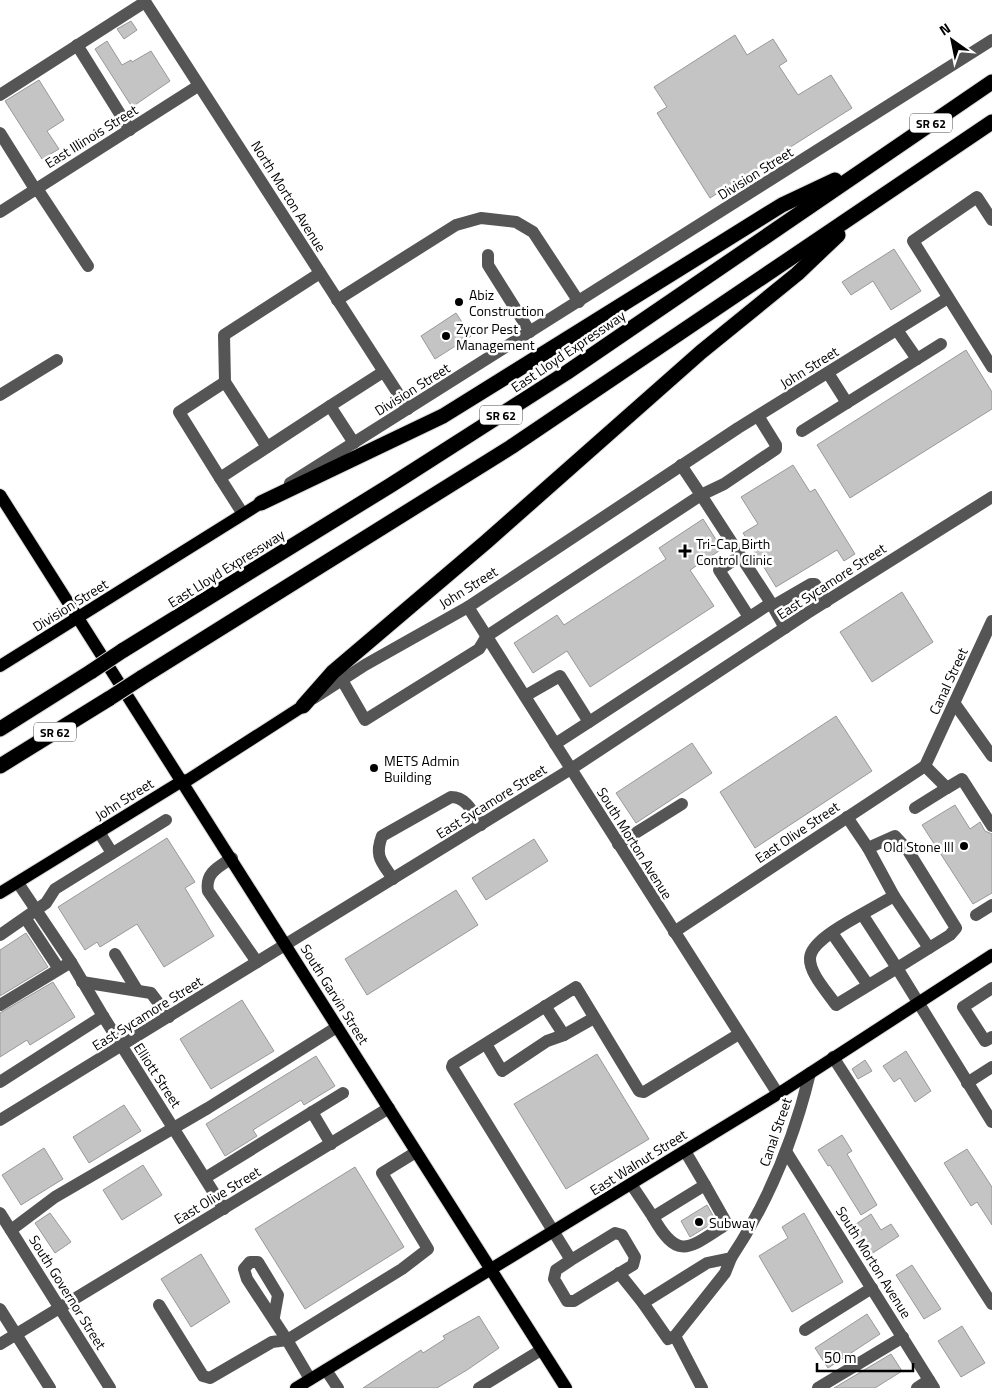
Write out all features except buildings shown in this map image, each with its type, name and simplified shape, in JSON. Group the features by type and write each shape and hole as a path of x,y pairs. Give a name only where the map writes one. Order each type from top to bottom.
{"highway":[{"name":"East Lloyd Expressway","path":"0,729 122,651 376,495 566,373 992,82"},
{"name":"SR 62","path":"0,766 511,447 992,122"},
{"path":"260,503 443,416 782,205 870,164"},
{"path":"303,706 332,672 486,542 701,352 797,274 870,204"}],"main road":[{"name":"South Garvin Street","path":"0,495 232,858 566,1388"},
{"name":"Division Street","path":"0,666 260,503"},
{"name":"John Street","path":"0,893 182,781 188,780 303,706"},
{"name":"East Walnut Street","path":"296,1388 778,1094 992,955"}],"street":[{"path":"0,95 144,1"},
{"name":"North Morton Avenue","path":"144,1 408,409"},
{"name":"Division Street","path":"260,503 992,40"},
{"path":"77,46 130,130"},
{"name":"East Illinois Street","path":"0,212 198,86"},
{"path":"0,133 35,189 40,192 88,266"},
{"path":"992,220 977,197 914,241 992,367"},
{"path":"337,300 456,224 481,218 516,222 533,232 579,302"},
{"path":"488,255 488,265 530,332"},
{"path":"267,447 225,382 224,335 320,273"},
{"name":"John Street","path":"303,706 342,680 468,607 758,416 948,298"},
{"path":"898,330 917,359"},
{"path":"802,431 940,344"},
{"path":"0,396 57,360"},
{"path":"220,478 384,372"},
{"path":"828,373 848,403"},
{"path":"225,382 179,412 242,514"},
{"path":"330,406 354,443"},
{"path":"342,680 365,720 479,650 487,636 702,495 724,484 776,449 776,445 758,416"},
{"path":"682,465 785,628"},
{"name":"East Sycamore Street","path":"0,1120 482,825 571,769 785,628 992,497"},
{"path":"740,556 719,570 749,617"},
{"path":"555,744 749,617 811,584 815,584 826,602"},
{"name":"South Morton Avenue","path":"468,607 778,1094"},
{"name":"Canal Street","path":"925,766 992,620"},
{"path":"525,696 560,676 590,722"},
{"path":"955,704 992,756"},
{"path":"925,766 947,788"},
{"name":"East Olive Street","path":"674,932 925,766"},
{"path":"915,808 962,779 988,810 992,826"},
{"path":"394,879 378,856 377,848 382,836 451,797 457,797 466,803 482,825"},
{"path":"618,844 682,804"},
{"path":"847,818 868,848 894,896 929,948"},
{"path":"0,935 46,904 55,889 166,820"},
{"path":"99,832 112,853"},
{"path":"868,848 895,836 907,849 956,928 929,948 836,1005 816,974 810,958 813,948 832,933 894,896"},
{"path":"232,858 212,871 207,882 208,891 257,962"},
{"name":"Elliott Street","path":"18,883 31,915 71,962 102,1016 224,1209"},
{"path":"976,915 992,905"},
{"path":"862,914 992,1122"},
{"path":"31,915 59,969"},
{"path":"832,933 868,985"},
{"path":"115,954 137,990"},
{"path":"0,1005 71,962"},
{"path":"82,982 151,993 169,1017"},
{"path":"571,1260 452,1067 576,987 639,1090 644,1092 739,1034"},
{"path":"992,988 963,1007 985,1041 992,1036"},
{"path":"545,1006 564,1035"},
{"path":"0,1082 102,1016"},
{"path":"486,1044 502,1071 547,1041 564,1035 594,1018"},
{"path":"10,1230 55,1197 174,1128 337,1026"},
{"path":"833,1057 992,1304"},
{"path":"967,1083 992,1068"},
{"name":"Canal Street","path":"675,1336 725,1273 731,1258 752,1227 787,1153 810,1073"},
{"path":"205,1178 343,1094"},
{"name":"East Olive Street","path":"0,1344 389,1108"},
{"path":"312,1112 331,1144"},
{"path":"685,1151 727,1224 744,1239"},
{"path":"159,1305 202,1376 210,1378 272,1342 287,1340 402,1269 428,1249 382,1173 416,1152"},
{"name":"South Morton Avenue","path":"787,1153 932,1384"},
{"path":"631,1184 662,1234 669,1242 676,1246 692,1245 727,1224"},
{"path":"653,1217 705,1185"},
{"name":"South Governor Street","path":"0,1213 110,1388"},
{"path":"615,1233 622,1235 636,1257 633,1265 574,1301 567,1301 554,1278 556,1270 571,1260 615,1233"},
{"path":"643,1303 707,1263 731,1258"},
{"path":"619,1273 668,1339 675,1336 702,1388"},
{"path":"805,1330 872,1288"},
{"path":"0,1309 50,1388"},
{"path":"274,1317 310,1379"},
{"path":"818,1388 903,1338"},
{"path":"478,1388 541,1350"},
{"path":"326,1370 338,1388"},
{"path":"917,1388 932,1384"}],"place":[{"name":"Abiz Construction","path":"459,302"},
{"name":"Zycor Pest Management","path":"446,336"},
{"name":"Tri-Cap Birth Control Clinic","path":"685,551"},
{"name":"METS Admin Building","path":"374,768"},
{"name":"Old Stone III","path":"964,846"},
{"name":"Subway","path":"699,1222"}]}
